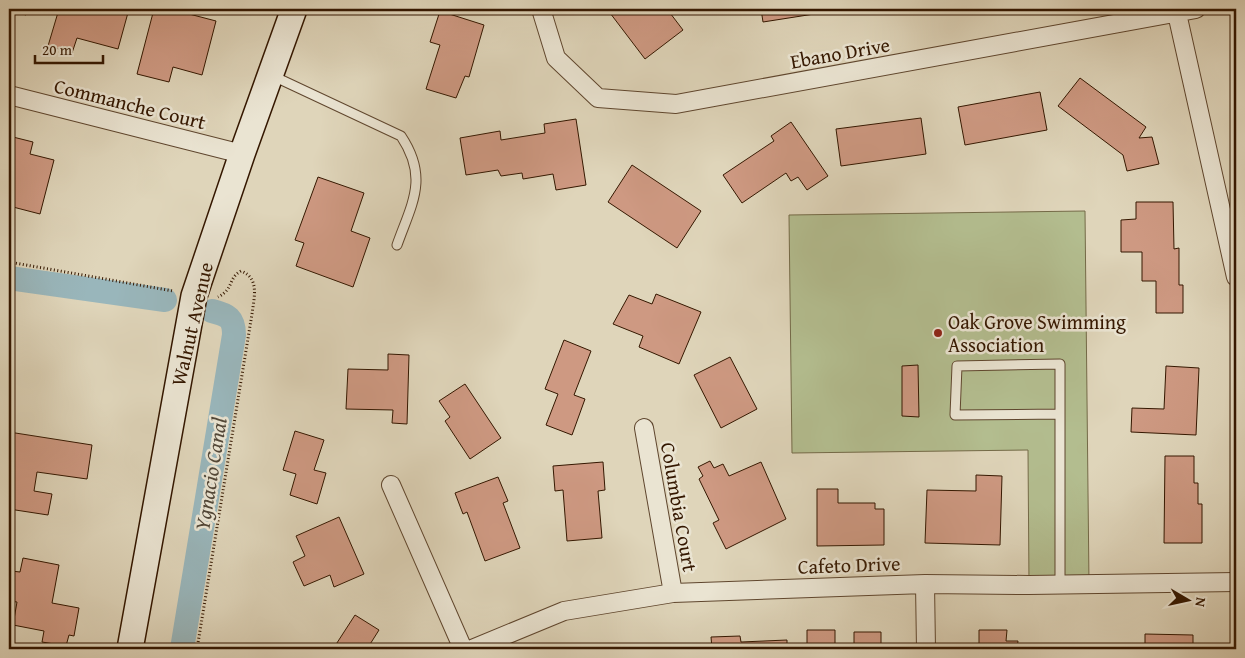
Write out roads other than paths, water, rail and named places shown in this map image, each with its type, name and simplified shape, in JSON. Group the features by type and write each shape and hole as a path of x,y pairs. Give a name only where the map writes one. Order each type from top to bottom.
{"street":[{"name":"Walnut Avenue","path":"130,649 194,296 294,9"},
{"name":"Ebano Drive","path":"541,9 556,58 598,98 676,104 1177,10 1196,9"},
{"path":"1177,10 1236,277"},
{"name":"Commanche Court","path":"9,95 242,154"},
{"name":"Columbia Court","path":"644,428 673,593"},
{"path":"391,485 462,649"},
{"name":"Cafeto Drive","path":"472,649 564,611 673,593 925,584 1236,582"},
{"path":"925,584 926,649"}],"lane":[{"path":"270,75 401,136 410,150 416,171 416,192 397,245"},
{"path":"1060,414 955,415 957,366 1060,364 1060,414 1060,584"}],"waterway":[{"name":"Ygnacio Canal","path":"9,278 165,300"},
{"name":"Ygnacio Canal","path":"182,649 234,335 233,325 229,318 212,311"}],"place":[{"name":"Oak Grove Swimming Association","path":"938,333"}]}
